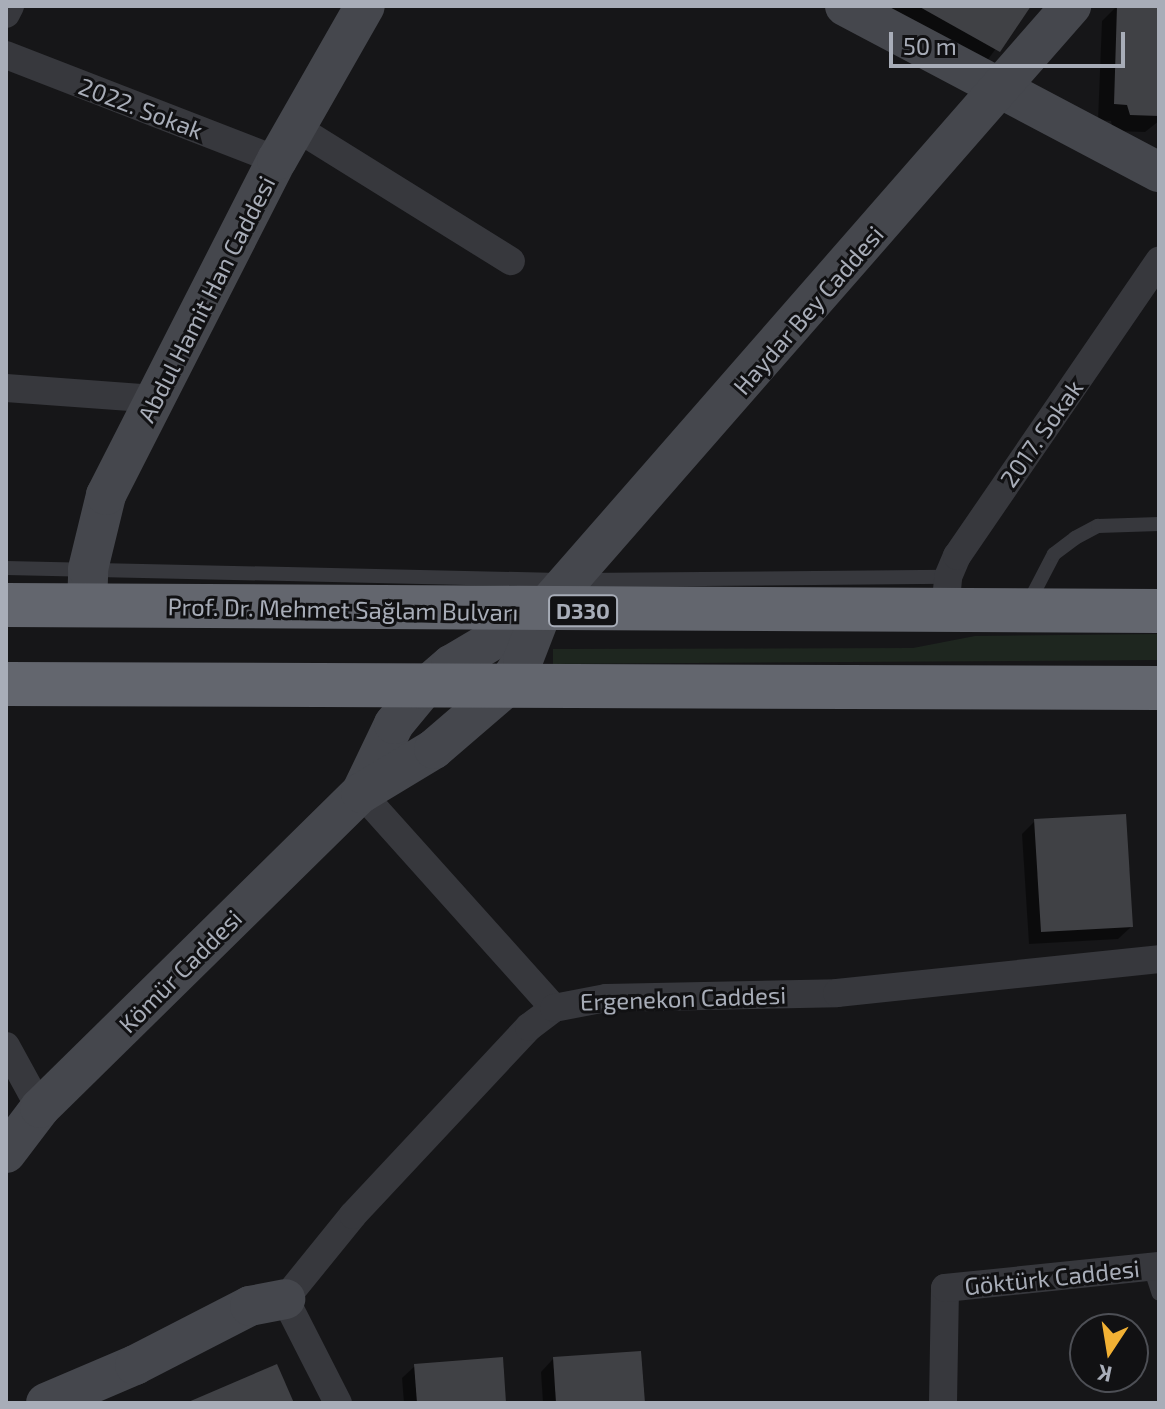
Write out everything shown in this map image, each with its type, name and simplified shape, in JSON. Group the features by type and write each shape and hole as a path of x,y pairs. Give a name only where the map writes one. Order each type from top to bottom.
{"highway":[{"name":"Prof. Dr. Mehmet Sağlam Bulvarı","path":"6,605 88,588 556,596 946,595 1025,611 1159,611"},
{"path":"6,684 423,689 1159,688"}],"street":[{"path":"6,14 10,6"},
{"name":"Abdul Hamit Han Caddesi","path":"88,588 106,495 287,144 365,6"},
{"path":"845,6 1000,92 1159,172"},
{"name":"Haydar Bey Caddesi","path":"556,596 1000,92 1071,6"},
{"name":"2022. Sokak","path":"6,55 287,144 511,261"},
{"name":"2017. Sokak","path":"946,595 968,538 1159,261"},
{"path":"6,388 155,399"},
{"path":"361,793 434,749 505,688 556,596"},
{"path":"361,793 394,724 423,689 451,665 556,596"},
{"path":"361,793 554,1008"},
{"name":"Kömür Caddesi","path":"6,1153 40,1108 361,793"},
{"name":"Ergenekon Caddesi","path":"285,1299 353,1215 529,1027 554,1008 606,998 837,993 1159,959"},
{"path":"6,1046 40,1108"},
{"name":"Göktürk Caddesi","path":"943,1403 945,1288 1155,1267"},
{"path":"46,1403 135,1365 250,1306 285,1299 338,1403"}],"lane":[{"path":"1025,611 1054,554 1075,538 1098,526 1159,524"},
{"path":"6,568 88,588"},
{"path":"1155,1267 1159,1294"}],"shaded area":[{"path":"1159,634 1159,660 553,664 553,649 913,648 975,636"}],"building":[{"path":"918,6 1031,6 1000,52"},
{"path":"1117,6 1159,6 1159,116 1130,115 1127,105 1114,104"},
{"path":"1126,814 1133,927 1041,932 1034,819"},
{"path":"641,1351 645,1403 556,1403 553,1357"},
{"path":"503,1357 506,1403 417,1403 414,1364"},
{"path":"277,1364 294,1403 186,1403"}]}
